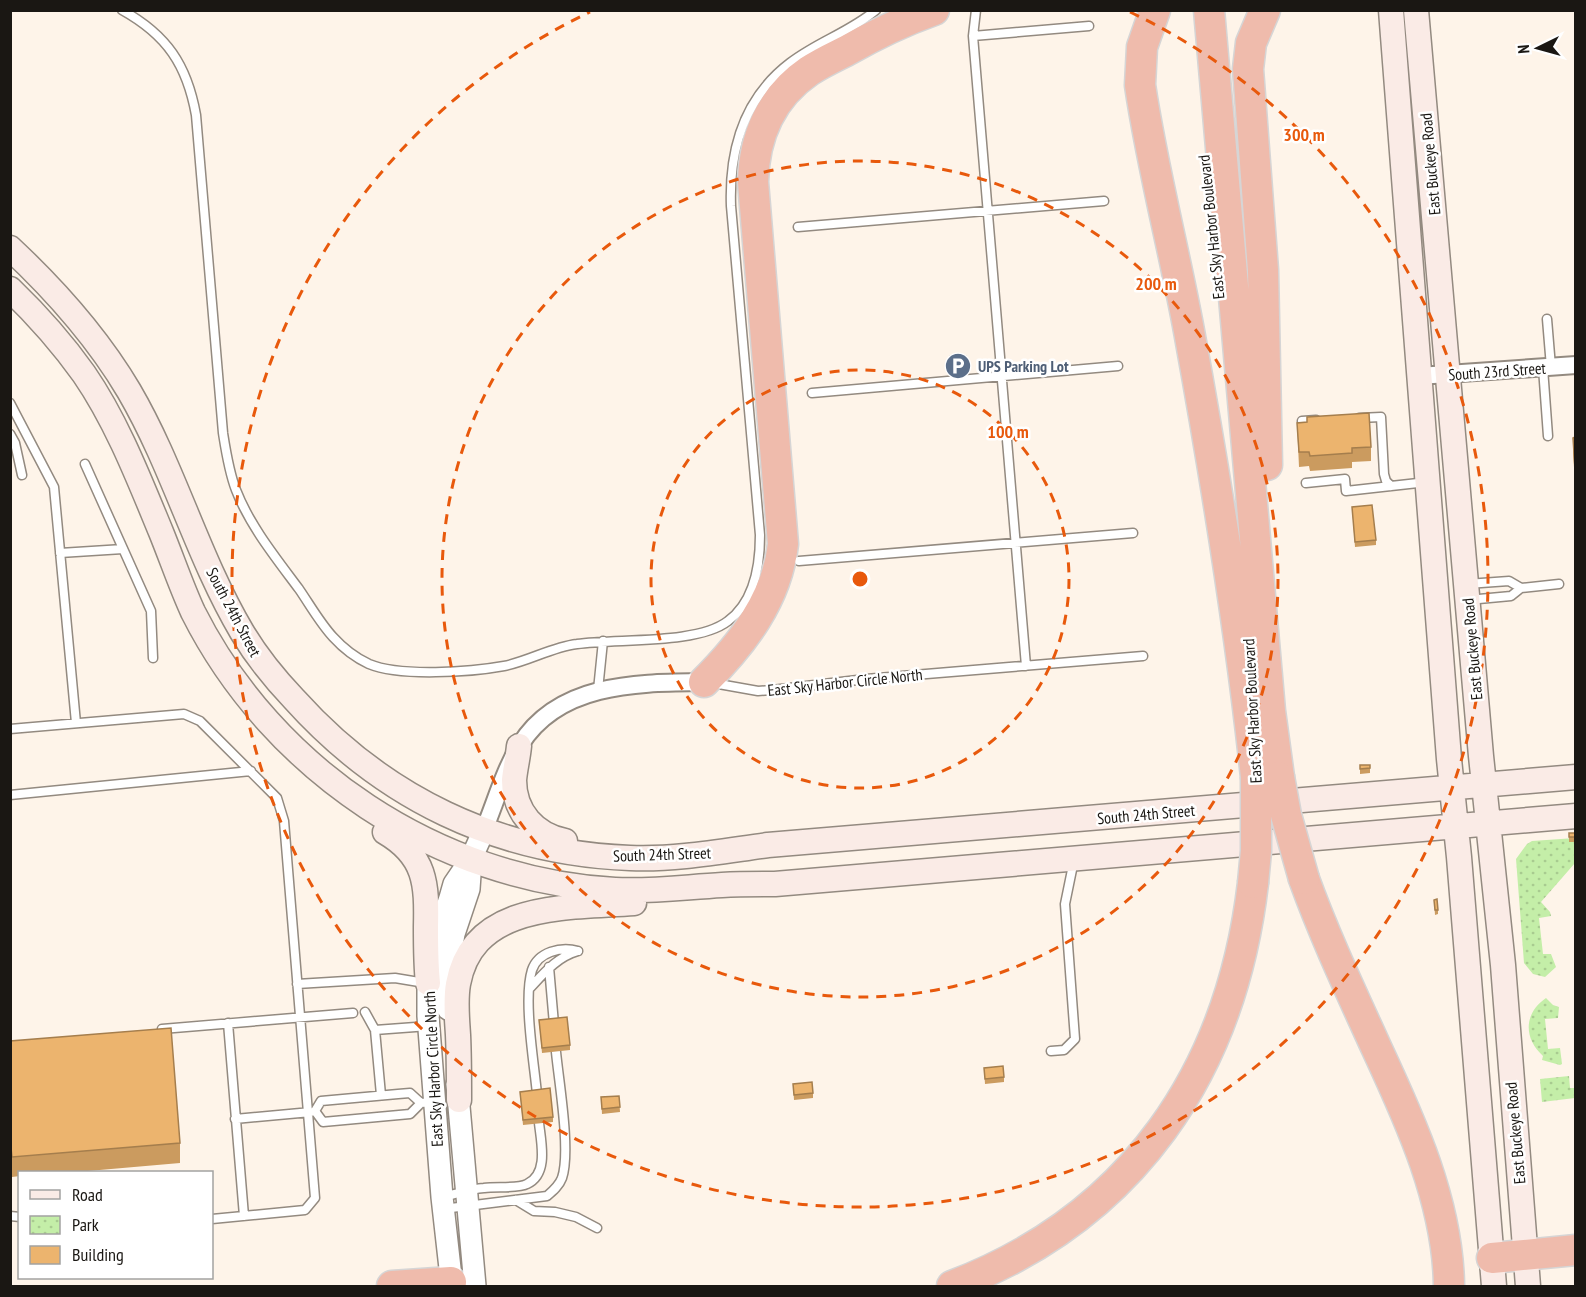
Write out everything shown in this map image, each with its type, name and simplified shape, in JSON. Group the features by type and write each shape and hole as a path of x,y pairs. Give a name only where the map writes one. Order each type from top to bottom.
{"highway":[{"path":"704,682 730,656 761,611 775,584 782,556 783,533 753,182 755,150 759,136 780,100 810,71 888,29 934,10"},
{"path":"1155,10 1142,47 1140,85 1186,318 1215,481 1239,643 1267,777"},
{"path":"1265,10 1251,43 1248,69 1264,303 1269,565 1265,644"},
{"name":"East Sky Harbor Boulevard","path":"1201,25 1221,331 1251,676 1267,777 1289,825 1304,879 1328,940 1416,1140 1441,1224 1449,1287"},
{"name":"East Sky Harbor Boulevard","path":"952,1287 1009,1261 1033,1247 1082,1213 1127,1171 1173,1114 1201,1066 1223,1016 1239,963 1253,883 1256,840 1267,777 1265,644 1201,25"},
{"path":"1493,1272 1525,1255 1575,1250"},
{"path":"392,1287 458,1285"}],"main road":[{"name":"East Buckeye Road","path":"1391,10 1427,482 1493,1272"},
{"name":"East Buckeye Road","path":"1416,10 1467,592 1502,954 1528,1287"},
{"path":"1421,63 1427,10"},
{"name":"South 24th Street","path":"10,248 68,307 96,340 129,392 160,452 221,594 264,666 319,726 362,764 385,781 433,808 484,830 543,848 612,857 686,856 768,845 1575,777"},
{"name":"South 24th Street","path":"10,289 45,325 84,375 115,430 193,611 204,631 253,702 294,749 335,784 378,814 428,842 497,869 562,885 615,890 666,890 722,885 775,884 1575,816"},
{"path":"1427,482 1457,480"},
{"path":"519,746 514,778 517,800 525,817 533,826 550,837 584,844 620,847 693,844 768,845"},
{"path":"294,749 315,782 351,810 398,840 409,850 419,865 426,891 428,983"},
{"path":"459,1100 458,986 461,971 472,950 493,929 507,920 532,912 724,896 775,884"}],"street":[{"name":"South 23rd Street","path":"1419,376 1575,365"},
{"name":"East Sky Harbor Circle North","path":"458,1285 442,1203 428,1102 428,983 440,927 454,884 471,860 519,746 535,726 556,708 578,696 598,690 704,682"},
{"name":"East Sky Harbor Circle North","path":"458,1285 467,1199 446,985 454,934 470,889 471,860"},
{"path":"428,1102 459,1100"}],"lane":[{"path":"122,10 136,18 171,49 182,67 191,90 196,115 223,433 227,459 236,489 247,513 267,544 332,636 349,652 368,664 385,669 413,672 504,666 564,646 679,636 713,629 729,621 737,613 752,590 759,564 760,535 731,206 731,168 734,152 746,118 764,89 775,77 790,63 856,25 876,10"},
{"path":"976,10 973,36 1026,666"},
{"path":"973,36 1089,26"},
{"path":"798,227 1104,201"},
{"path":"1547,319 1548,436"},
{"path":"812,393 1118,366"},
{"path":"10,403 54,487 76,723"},
{"path":"1347,418 1381,417 1384,474 1390,486"},
{"path":"1302,421 1324,420"},
{"path":"10,434 15,443 22,475"},
{"path":"85,464 151,611 153,658"},
{"path":"1306,483 1345,479 1346,491 1427,482"},
{"path":"799,561 1133,533"},
{"path":"60,553 123,549"},
{"path":"1467,592 1509,581 1521,588"},
{"path":"1467,592 1511,596 1521,588 1559,584"},
{"path":"598,690 603,641"},
{"name":"East Sky Harbor Circle North","path":"704,682 758,691 1143,656"},
{"path":"10,729 184,714 200,721 277,798 284,821 299,1017 311,1112 315,1198 305,1210 213,1219"},
{"path":"10,795 251,771"},
{"path":"1051,1052 1064,1050 1075,1039 1065,904 1075,858"},
{"path":"530,988 549,967 568,954 578,951 563,948 545,954 533,967 530,988 537,1095"},
{"path":"549,967 554,1024"},
{"path":"297,984 395,978 428,983"},
{"path":"365,1012 375,1030 381,1095"},
{"path":"148,1030 353,1013"},
{"path":"228,1023 243,1216"},
{"path":"375,1030 429,1026"},
{"path":"442,1203 467,1199 515,1200 547,1196 556,1188 562,1178 566,1154 556,1052"},
{"path":"236,1119 311,1112 321,1101 381,1095 410,1093 428,1102 410,1114 323,1122 311,1112"},
{"path":"442,1203 467,1199 483,1188 526,1185 541,1167 539,1123"},
{"path":"515,1200 534,1211 555,1212 576,1217 597,1228"}],"green space":[{"path":"1575,838 1575,863 1541,902 1551,916 1539,918 1543,954 1551,954 1556,967 1545,977 1533,974 1524,963 1516,859 1532,841"},
{"path":"1546,998 1559,1007 1558,1018 1545,1019 1548,1049 1560,1048 1562,1064 1560,1065 1542,1060 1543,1056 1536,1049 1529,1034 1533,1011"},
{"path":"1569,1076 1570,1088 1575,1088 1575,1098 1542,1102 1540,1079"}],"building":[{"path":"1369,413 1371,447 1352,448 1352,453 1310,456 1309,452 1299,452 1297,423 1307,422 1307,417"},
{"path":"1575,437 1575,468 1573,438"},
{"path":"1372,505 1376,540 1355,542 1352,507"},
{"path":"1360,765 1370,765 1370,768 1360,769"},
{"path":"1569,833 1575,833 1575,837 1569,837"},
{"path":"1437,899 1438,910 1435,910 1434,900"},
{"path":"567,1017 570,1045 542,1048 539,1020"},
{"path":"171,1028 180,1143 12,1157 10,1041"},
{"path":"1003,1066 1004,1077 985,1079 984,1068"},
{"path":"812,1082 813,1093 794,1095 793,1084"},
{"path":"550,1088 553,1117 523,1120 520,1092"},
{"path":"619,1096 620,1107 602,1109 601,1097"}],"place":[{"name":"UPS Parking Lot","path":"958,366"}]}
